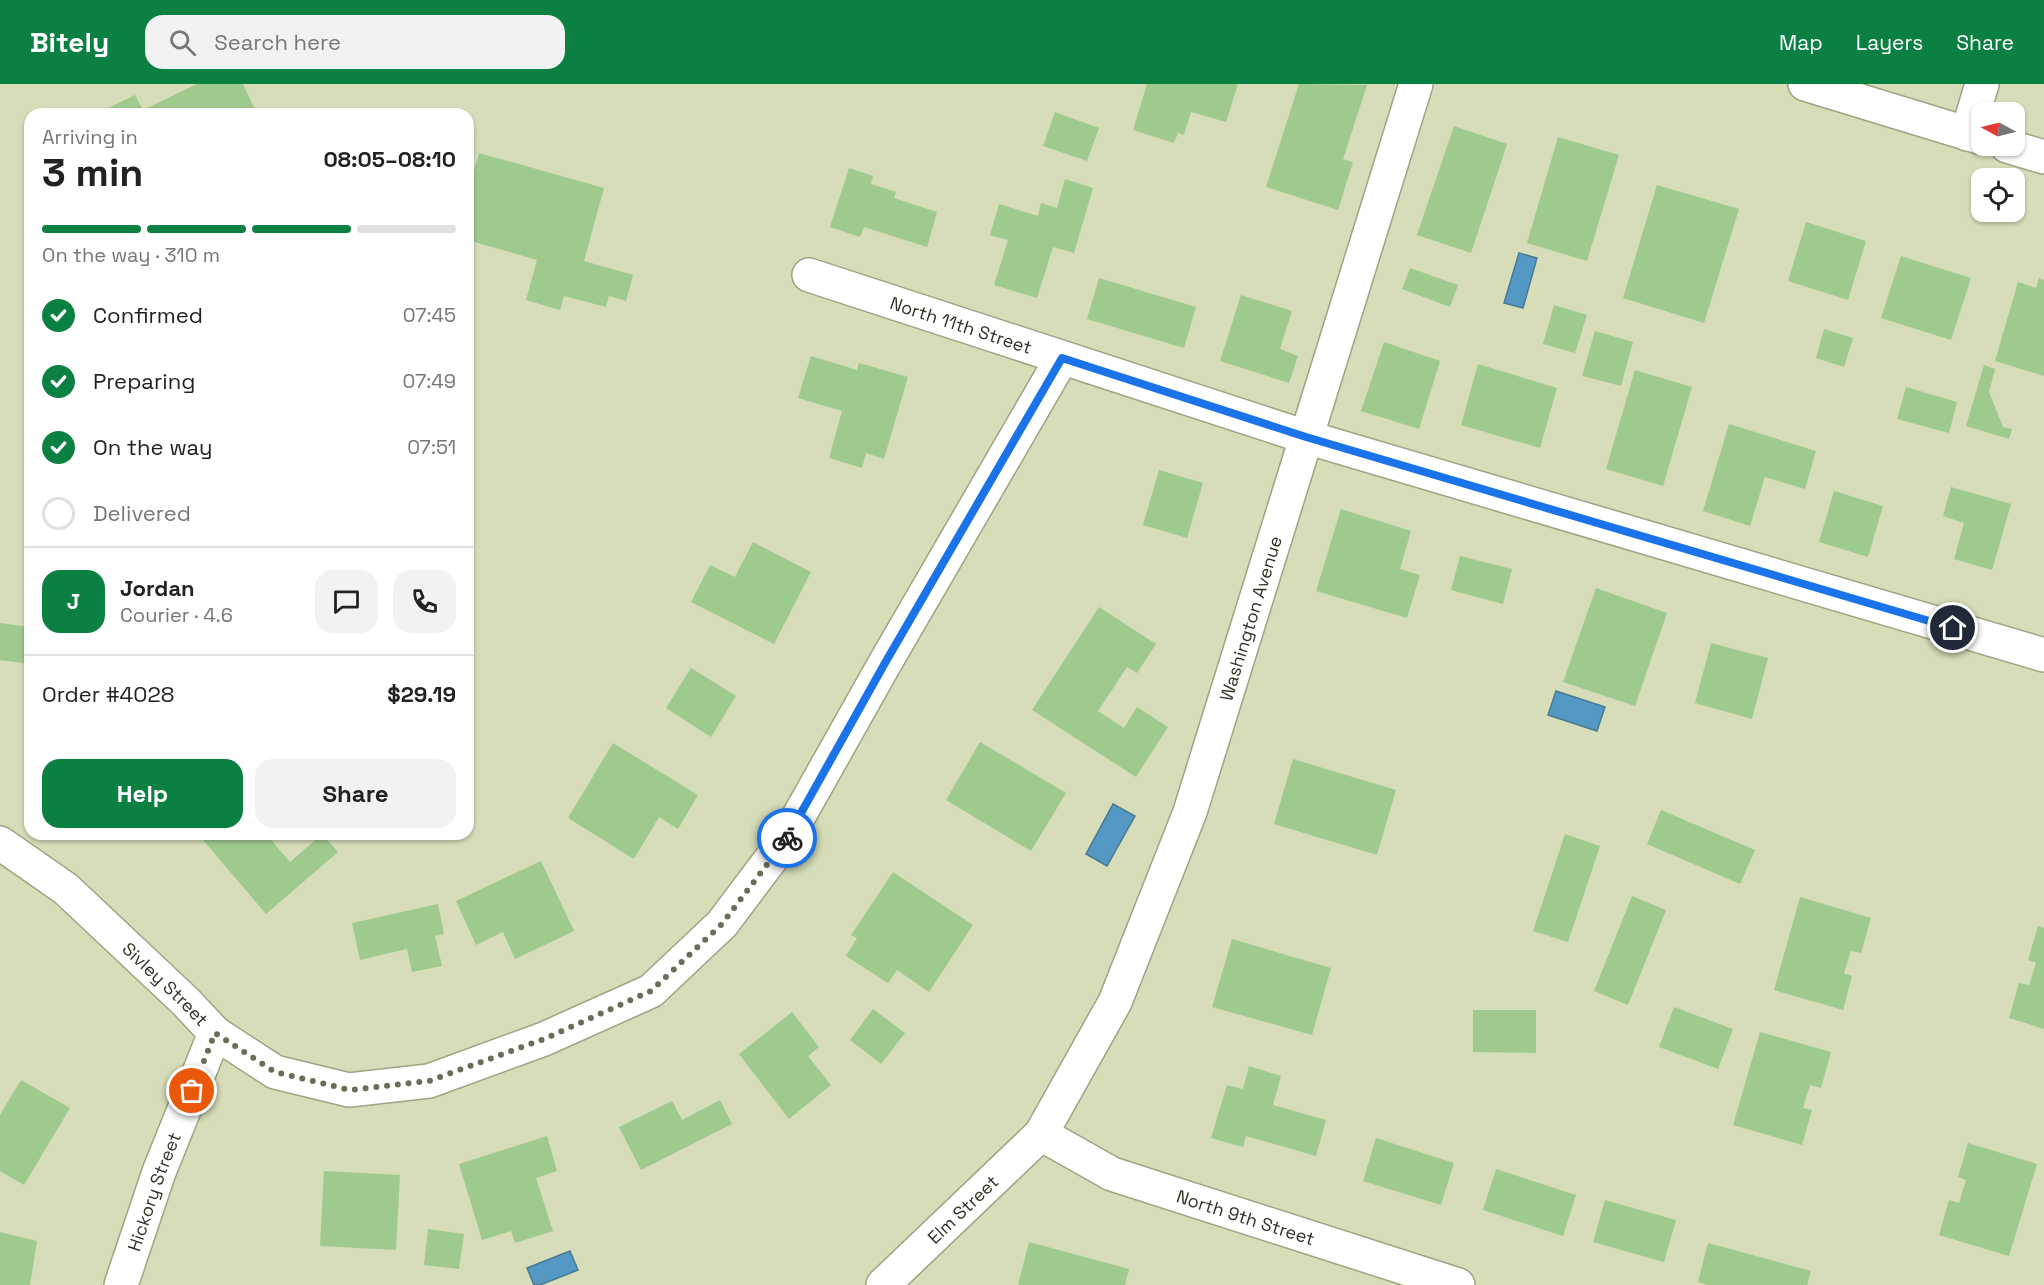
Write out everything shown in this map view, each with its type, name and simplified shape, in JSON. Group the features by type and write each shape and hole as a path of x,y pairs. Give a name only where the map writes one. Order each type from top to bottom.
{"street":[{"name":"Washington Avenue","path":"1041,1134 1115,1002 1186,824 1416,84"},
{"path":"1805,84 1971,135"},
{"path":"1979,102 1982,84"},
{"path":"2025,151 2044,156"},
{"name":"North 11th Street","path":"808,275 1306,437 2042,647"},
{"name":"Sivley Street","path":"0,843 66,889 186,1002 215,1033 275,1072 350,1090 429,1081 544,1039 651,991 722,924 786,839 1062,358"},
{"name":"Hickory Street","path":"121,1285 159,1172 215,1033"},
{"name":"Elm Street","path":"883,1285 1041,1134"},
{"name":"North 9th Street","path":"1041,1134 1112,1174 1458,1285"}],"water":[{"path":"1519,253 1537,258 1523,308 1504,303"},
{"path":"1556,691 1605,707 1597,731 1548,715"},
{"path":"1113,804 1135,816 1107,866 1086,854"},
{"path":"570,1251 578,1270 540,1285 534,1285 527,1268"}],"building":[{"path":"197,84 243,84 254,108 147,108"},
{"path":"1147,84 1238,84 1226,122 1191,112 1184,135 1178,133 1174,143 1133,130"},
{"path":"1299,84 1367,85 1343,159 1353,162 1338,210 1266,187"},
{"path":"135,95 142,108 108,108"},
{"path":"1055,112 1099,128 1087,161 1043,146"},
{"path":"1454,126 1507,144 1471,253 1417,235"},
{"path":"1558,137 1619,155 1587,261 1527,243"},
{"path":"479,153 604,188 584,261 633,275 626,301 609,296 606,307 564,296 560,310 526,300 537,260 474,242 474,171"},
{"path":"849,168 873,176 871,184 896,192 894,198 937,212 927,247 864,227 860,237 830,227"},
{"path":"1065,179 1093,188 1074,253 1053,247 1037,298 994,285 1008,240 990,235 999,204 1038,216 1041,203 1057,208"},
{"path":"1657,185 1739,209 1704,323 1623,298"},
{"path":"1806,222 1866,241 1848,300 1788,281"},
{"path":"1901,256 1971,278 1951,340 1881,318"},
{"path":"1410,268 1458,285 1450,307 1402,289"},
{"path":"1099,278 1196,307 1184,348 1087,319"},
{"path":"2039,278 2044,280 2044,376 1995,361 2018,282 2036,288"},
{"path":"1241,295 1292,311 1280,349 1298,356 1289,383 1220,361"},
{"path":"1554,305 1587,315 1575,353 1543,344"},
{"path":"1824,329 1853,338 1844,367 1816,358"},
{"path":"1595,331 1633,342 1621,386 1582,376"},
{"path":"1384,342 1440,361 1419,429 1361,411"},
{"path":"811,356 857,370 859,363 908,377 884,459 866,453 862,468 829,458 842,411 798,398"},
{"path":"1478,364 1557,388 1540,448 1461,425"},
{"path":"1984,365 1995,369 1989,392 2003,427 2012,429 2009,439 1966,426"},
{"path":"1635,370 1692,387 1663,486 1606,469"},
{"path":"1906,387 1957,402 1949,433 1897,419"},
{"path":"1729,424 1816,451 1805,489 1765,477 1750,526 1703,511"},
{"path":"1159,470 1203,483 1187,538 1143,525"},
{"path":"1951,487 2011,504 1992,570 1954,559 1964,523 1943,516"},
{"path":"1834,491 1883,506 1868,557 1819,542"},
{"path":"1341,509 1411,531 1400,569 1420,575 1407,618 1316,591"},
{"path":"753,542 811,572 774,644 691,602 710,565 735,577"},
{"path":"1460,556 1512,569 1503,604 1451,590"},
{"path":"1596,588 1667,613 1635,706 1563,682"},
{"path":"1099,607 1156,644 1137,673 1127,667 1098,711 1124,728 1137,707 1168,727 1136,777 1032,710"},
{"path":"0,623 24,626 24,663 0,660"},
{"path":"1711,643 1768,658 1752,719 1695,703"},
{"path":"691,668 736,696 711,737 666,708"},
{"path":"980,742 1066,793 1031,851 946,800"},
{"path":"613,743 698,795 678,829 659,817 634,859 568,818"},
{"path":"1293,759 1396,790 1377,855 1274,824"},
{"path":"1661,810 1755,850 1740,884 1647,844"},
{"path":"1565,834 1600,846 1568,942 1533,931"},
{"path":"203,840 271,840 290,862 315,840 327,840 338,852 266,914"},
{"path":"541,861 574,931 515,959 503,932 476,945 456,901"},
{"path":"893,872 973,925 929,992 897,970 888,983 846,956 857,938 851,935"},
{"path":"1632,896 1666,910 1628,1005 1594,991"},
{"path":"1800,897 1871,918 1861,953 1851,951 1844,973 1852,976 1843,1010 1774,990"},
{"path":"438,904 444,934 435,936 442,966 412,972 407,949 360,960 352,923"},
{"path":"2038,926 2044,928 2044,1029 2009,1018 2019,983 2029,985 2036,963 2028,960"},
{"path":"1232,939 1331,968 1312,1035 1212,1007"},
{"path":"1674,1007 1733,1029 1718,1069 1659,1047"},
{"path":"873,1009 905,1033 881,1064 850,1040"},
{"path":"1473,1010 1536,1010 1536,1053 1473,1052"},
{"path":"792,1012 819,1047 808,1056 831,1085 789,1119 739,1054"},
{"path":"1760,1032 1831,1052 1821,1088 1810,1085 1803,1108 1812,1110 1802,1145 1733,1125"},
{"path":"1249,1066 1281,1076 1273,1105 1326,1120 1316,1156 1246,1136 1243,1147 1211,1138 1227,1085 1243,1089"},
{"path":"21,1080 70,1108 24,1185 0,1171 0,1115"},
{"path":"720,1100 732,1124 641,1170 619,1127 672,1101 682,1120"},
{"path":"547,1136 557,1171 536,1178 553,1231 515,1243 511,1231 482,1240 459,1164"},
{"path":"1376,1138 1454,1163 1441,1205 1363,1181"},
{"path":"1968,1143 2037,1164 2009,1256 1939,1235 1949,1200 1959,1203 1966,1180 1958,1177"},
{"path":"1496,1169 1576,1195 1563,1236 1483,1210"},
{"path":"324,1171 400,1175 396,1250 320,1246"},
{"path":"1605,1200 1676,1220 1664,1262 1593,1242"},
{"path":"428,1229 464,1234 459,1269 424,1265"},
{"path":"0,1232 37,1241 30,1285 0,1285"},
{"path":"1029,1242 1129,1269 1125,1285 1018,1285"},
{"path":"1708,1243 1811,1271 1807,1285 1708,1285 1698,1282"}],"way so far":[{"path":"192,1091 215,1033 275,1072 350,1090 429,1081 544,1039 651,991 722,924 787,838"}],"route":[{"path":"787,838 885,663 1062,358 1306,437 1953,628"}]}
